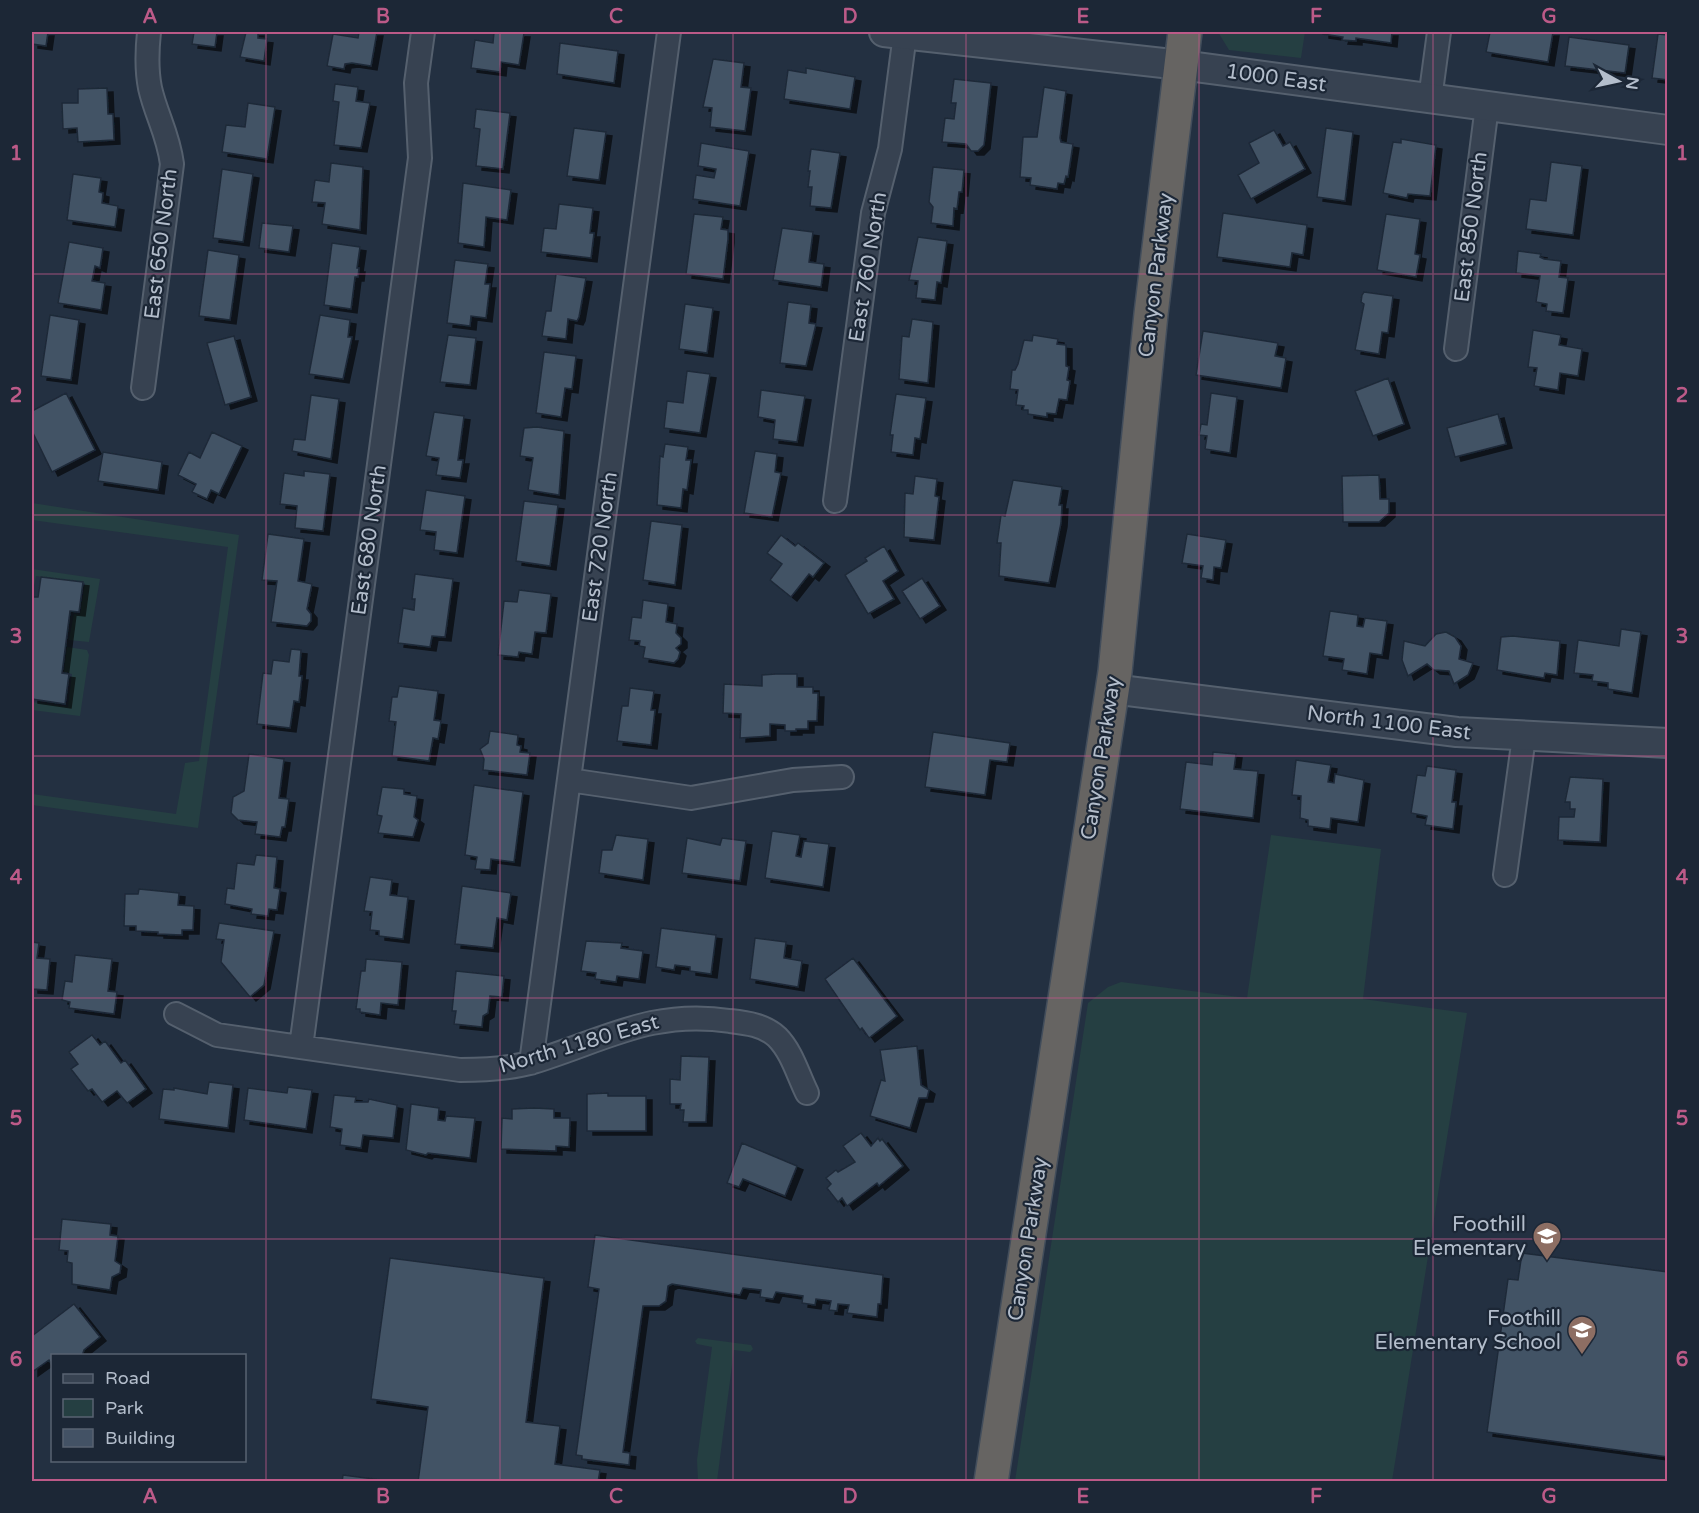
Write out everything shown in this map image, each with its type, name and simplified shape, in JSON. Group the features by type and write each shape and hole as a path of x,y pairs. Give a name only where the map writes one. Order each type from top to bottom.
{"highway":[{"name":"Canyon Parkway","path":"991,1482 1112,689 1151,314 1185,32"}],"street":[{"name":"East 650 North","path":"143,388 172,164 169,140 150,90 146,53 149,32"},
{"name":"East 680 North","path":"302,1047 420,158 416,83 423,32"},
{"name":"East 720 North","path":"531,1063 669,32"},
{"path":"1430,99 1439,32"},
{"name":"1000 East","path":"894,33 1181,65 1668,130"},
{"name":"East 760 North","path":"835,501 873,213 890,149 894,33"},
{"name":"East 850 North","path":"1456,349 1487,106"},
{"name":"North 1100 East","path":"1112,689 1400,726 1524,736 1668,743"},
{"path":"1504,875 1524,736"},
{"path":"568,780 691,798 793,780 842,777"},
{"name":"North 1180 East","path":"176,1014 217,1035 460,1070 487,1070 531,1063 649,1022 683,1017 726,1020 758,1027 777,1038 787,1049 807,1093"}],"green space":[{"path":"1218,32 1305,32 1301,58 1229,50"},
{"path":"32,503 239,535 198,828 32,805 32,794 176,814 185,763 199,761 228,547 32,520"},
{"path":"32,569 100,579 89,642 69,640 74,614 80,615 85,583 36,576 32,596"},
{"path":"67,647 87,650 89,655 80,716 32,710 32,702 68,707 72,674 64,672"},
{"path":"1271,835 1381,849 1363,999 1467,1013 1392,1481 1015,1481 1088,1003 1108,987 1121,982 1247,998"},
{"path":"698,1338 751,1345 753,1349 750,1352 734,1350 717,1481 698,1481 697,1460 712,1347 697,1344 695,1341"}],"building":[{"path":"32,32 48,32 46,46 32,44"},
{"path":"194,32 217,32 215,47 192,44"},
{"path":"246,32 258,32 258,38 267,39 264,61 240,57"},
{"path":"359,32 377,32 371,66 352,63 345,64 344,69 327,66 333,34 358,38"},
{"path":"494,32 524,33 519,65 501,62 500,72 471,68 475,40 493,43"},
{"path":"1323,32 1392,32 1391,43 1356,38 1356,41 1342,40 1343,37 1323,34"},
{"path":"1490,32 1553,32 1548,62 1486,52"},
{"path":"1658,34 1668,35 1668,80 1652,78"},
{"path":"1569,37 1629,45 1625,73 1565,66"},
{"path":"560,43 618,51 614,83 557,74"},
{"path":"713,59 744,63 741,87 751,88 745,131 710,127 712,108 703,107"},
{"path":"806,68 855,77 850,109 784,99 788,70 806,73"},
{"path":"954,79 991,83 984,145 978,151 971,151 966,144 942,142 945,118 954,119 956,103 951,103"},
{"path":"335,84 358,87 356,101 370,103 361,148 334,145 339,102 333,101"},
{"path":"1044,87 1066,91 1060,138 1061,142 1073,144 1068,177 1066,176 1064,184 1058,183 1057,189 1030,185 1031,178 1020,177 1023,137 1037,137"},
{"path":"107,88 108,114 113,114 114,140 78,142 77,128 63,129 62,103 78,103 78,89"},
{"path":"248,103 275,107 267,159 222,152 226,125 245,127"},
{"path":"476,109 510,113 503,169 476,166 480,129 474,128"},
{"path":"574,128 606,132 599,180 567,176"},
{"path":"1326,128 1353,132 1345,201 1317,197"},
{"path":"1274,130 1283,146 1290,142 1305,169 1251,199 1238,175 1259,163 1249,143"},
{"path":"1401,139 1436,145 1430,196 1408,194 1407,198 1383,193 1393,142 1401,143"},
{"path":"701,143 749,151 740,206 693,199 696,175 714,178 716,169 698,166"},
{"path":"811,149 840,153 831,208 810,206 812,187 808,187 810,171 808,171"},
{"path":"1551,162 1582,166 1573,235 1526,229 1530,199 1546,201"},
{"path":"331,163 363,167 360,230 322,224 325,203 312,202 315,180 329,182"},
{"path":"933,167 964,170 962,192 959,192 957,209 954,208 953,226 931,223 933,207 929,202"},
{"path":"222,169 253,174 243,242 213,238"},
{"path":"73,174 101,178 99,192 103,193 102,203 118,206 115,227 67,220"},
{"path":"463,183 511,190 507,220 486,217 484,247 458,243"},
{"path":"559,204 593,208 590,233 594,233 591,258 541,252 544,228 556,229"},
{"path":"1223,213 1307,225 1303,255 1292,253 1290,267 1217,257"},
{"path":"694,214 723,217 721,229 728,230 728,239 723,279 686,274"},
{"path":"1386,214 1420,219 1415,254 1420,255 1416,277 1377,270"},
{"path":"262,223 293,226 289,252 259,248"},
{"path":"782,228 813,232 809,262 824,264 821,287 773,280"},
{"path":"918,237 947,241 941,283 937,282 935,300 916,298 918,281 909,280"},
{"path":"69,242 103,248 100,268 95,266 92,281 105,283 101,310 58,303"},
{"path":"332,243 360,247 358,277 355,277 351,309 324,305"},
{"path":"208,250 239,255 230,320 199,316"},
{"path":"1518,251 1541,254 1540,257 1544,259 1561,261 1559,277 1568,278 1563,313 1546,311 1547,304 1536,302 1540,276 1516,273"},
{"path":"455,260 488,264 485,284 490,284 486,318 471,316 470,326 447,323"},
{"path":"556,274 586,278 579,317 577,321 568,319 566,339 542,336 546,311 551,311"},
{"path":"1364,292 1393,296 1388,333 1382,332 1379,354 1355,350 1364,304 1361,302"},
{"path":"788,302 811,305 809,323 816,324 806,366 780,363"},
{"path":"685,304 713,308 707,353 679,349"},
{"path":"50,315 79,320 71,380 41,376"},
{"path":"320,315 350,320 348,337 352,337 343,379 309,374"},
{"path":"912,319 933,322 928,383 899,379 902,336 909,337"},
{"path":"1533,330 1561,335 1559,345 1582,349 1578,376 1560,373 1558,390 1534,386 1537,368 1528,367"},
{"path":"1203,331 1278,343 1275,356 1286,358 1281,388 1196,375"},
{"path":"448,335 476,338 470,385 440,382"},
{"path":"1033,335 1058,339 1057,344 1066,345 1066,366 1069,367 1067,380 1070,381 1067,400 1059,399 1056,414 1047,413 1047,417 1028,414 1028,410 1023,410 1024,406 1016,405 1018,390 1010,389 1012,370 1015,370 1018,364 1024,340 1032,341"},
{"path":"234,336 251,397 225,405 207,343"},
{"path":"544,352 576,356 572,389 565,388 561,417 536,413"},
{"path":"687,371 710,374 700,433 664,428 667,401 683,403"},
{"path":"1388,378 1404,424 1373,436 1355,391"},
{"path":"761,390 805,396 797,442 773,439 775,420 758,417"},
{"path":"66,393 95,450 52,472 32,431 32,411"},
{"path":"1211,393 1237,397 1230,453 1205,449 1207,436 1199,435 1201,424 1207,425"},
{"path":"896,394 926,398 920,439 915,438 913,455 891,452 893,435 890,435"},
{"path":"311,395 339,399 331,459 292,451 294,439 305,440"},
{"path":"434,412 464,416 458,460 463,460 460,478 436,475 439,458 426,456"},
{"path":"1498,414 1506,444 1455,457 1447,428"},
{"path":"537,427 564,431 559,495 528,490 533,458 520,456 524,428"},
{"path":"212,432 242,446 219,494 211,490 207,499 192,492 196,484 178,475 189,452 200,458"},
{"path":"665,444 688,447 686,460 691,460 687,490 683,489 681,508 657,505 660,456 663,457"},
{"path":"755,451 777,454 775,472 781,473 772,517 744,513"},
{"path":"103,452 162,462 158,490 98,481"},
{"path":"304,471 330,474 323,531 295,528 297,506 280,504 284,473 304,476"},
{"path":"1379,475 1380,499 1389,499 1389,513 1379,522 1343,522 1342,476"},
{"path":"915,476 937,479 935,496 939,497 934,540 904,537 905,493 913,494"},
{"path":"1013,480 1062,487 1059,505 1062,505 1061,523 1049,583 999,576 1001,543 997,543 1001,515 1005,516"},
{"path":"426,490 465,496 457,553 434,550 436,532 420,530"},
{"path":"524,501 558,505 550,566 516,561"},
{"path":"651,521 682,525 675,585 643,580"},
{"path":"268,534 304,539 298,581 312,584 307,609 311,614 311,621 307,626 271,622 277,581 262,580"},
{"path":"1187,534 1226,540 1221,568 1214,567 1213,580 1201,578 1203,566 1182,563"},
{"path":"781,535 795,546 798,543 824,563 813,577 809,574 791,597 770,580 782,564 767,553"},
{"path":"884,546 898,571 883,581 894,599 868,614 845,575 867,561 865,558"},
{"path":"415,574 453,579 445,637 432,636 430,647 398,643 403,608 414,610 415,599 412,599"},
{"path":"41,577 83,582 79,612 70,611 62,673 69,674 65,704 32,699 32,597 38,597"},
{"path":"922,578 940,606 920,619 902,591"},
{"path":"519,590 551,594 546,633 535,632 532,654 519,652 518,657 498,655 504,601 517,602"},
{"path":"643,600 668,604 666,622 677,624 676,633 681,638 681,644 676,648 680,652 674,663 643,658 645,647 639,646 640,641 629,640 632,617 641,618"},
{"path":"1330,611 1358,615 1357,626 1363,627 1365,618 1387,621 1382,655 1370,653 1367,674 1342,670 1344,659 1323,656"},
{"path":"1621,629 1641,632 1632,693 1608,689 1608,683 1592,681 1593,675 1574,673 1578,640 1619,646"},
{"path":"1446,632 1455,637 1461,646 1459,659 1473,663 1468,675 1454,684 1449,671 1434,670 1427,664 1408,676 1402,660 1404,641 1425,646 1436,634"},
{"path":"1513,636 1560,641 1557,675 1545,673 1544,678 1497,670 1501,637"},
{"path":"291,649 301,650 299,676 302,676 299,702 294,701 290,728 257,724 263,673 271,674 273,660 289,662"},
{"path":"797,674 797,687 813,687 813,693 818,693 817,721 808,721 808,729 796,729 796,731 785,731 785,725 770,724 770,736 740,738 741,714 723,713 724,684 762,686 762,675"},
{"path":"399,686 438,691 434,720 441,721 438,739 433,738 429,761 392,756 396,722 389,721 392,697 397,697"},
{"path":"630,688 654,691 651,710 655,710 651,745 617,741 622,706 628,706"},
{"path":"490,731 518,735 517,745 521,746 520,752 530,753 527,775 483,770 484,759 480,749 488,743"},
{"path":"933,732 1010,743 1007,762 990,760 985,795 925,787"},
{"path":"1213,752 1236,754 1234,769 1258,771 1253,818 1180,809 1186,762 1212,765"},
{"path":"249,754 284,759 279,798 289,799 285,827 282,827 280,837 255,834 257,822 238,820 231,813 233,797 244,791"},
{"path":"1296,760 1331,765 1328,782 1334,783 1335,774 1364,780 1358,822 1331,818 1330,829 1308,826 1308,820 1300,818 1301,796 1292,795"},
{"path":"1427,766 1456,770 1452,802 1456,802 1453,829 1425,825 1427,816 1411,813 1417,775 1425,776"},
{"path":"1570,777 1603,779 1600,842 1558,840 1559,817 1574,817 1575,809 1570,809 1570,802 1565,802"},
{"path":"474,785 523,792 514,862 491,859 490,870 475,869 477,857 465,855"},
{"path":"382,787 404,789 404,794 417,796 414,817 418,820 413,837 378,833 382,816 377,815"},
{"path":"772,831 800,835 796,856 801,857 804,841 829,844 823,887 765,878"},
{"path":"616,835 648,839 643,880 599,873 602,850 612,850"},
{"path":"687,838 720,845 722,838 746,841 740,881 682,873"},
{"path":"256,855 277,857 274,888 280,889 277,910 269,909 268,916 251,914 252,909 225,904 227,888 234,889 237,863 254,865"},
{"path":"370,877 392,880 390,895 408,897 403,939 379,936 379,931 370,930 372,912 364,911"},
{"path":"462,886 511,893 507,920 497,918 493,948 455,944"},
{"path":"139,889 179,893 178,905 194,906 193,930 182,930 182,935 158,934 158,932 136,931 136,926 124,926 125,894 138,894"},
{"path":"219,923 274,931 264,985 250,997 221,962 224,940 216,939"},
{"path":"661,928 716,935 711,974 690,971 690,967 675,965 674,970 656,967"},
{"path":"755,938 786,942 784,958 802,961 798,987 750,979"},
{"path":"586,941 622,943 621,948 643,951 639,979 617,976 616,982 595,979 596,973 581,971"},
{"path":"32,942 39,943 37,958 50,959 47,990 32,989"},
{"path":"75,955 112,959 108,991 117,992 114,1014 69,1008 70,1002 62,1000 65,981 72,982"},
{"path":"853,958 897,1016 869,1038 862,1028 860,1030 825,979"},
{"path":"366,959 402,962 398,1005 381,1003 380,1015 360,1012 360,1009 356,1009 361,971 365,971"},
{"path":"456,971 504,976 502,997 490,996 488,1013 483,1016 482,1027 454,1024 456,1011 452,1011"},
{"path":"92,1035 100,1045 105,1041 121,1063 125,1060 146,1089 127,1103 117,1091 102,1102 92,1089 88,1091 71,1069 78,1064 69,1052"},
{"path":"917,1046 921,1085 929,1090 927,1098 919,1098 910,1128 870,1116 881,1080 885,1081 880,1050"},
{"path":"681,1056 709,1057 706,1122 683,1122 684,1110 680,1110 681,1104 670,1104 670,1079 680,1080"},
{"path":"209,1082 233,1085 228,1128 159,1119 163,1089 174,1090 174,1088 207,1094"},
{"path":"288,1087 312,1090 306,1129 244,1120 248,1088 287,1093"},
{"path":"608,1093 608,1096 646,1096 646,1131 587,1131 587,1094"},
{"path":"334,1095 356,1097 355,1102 368,1102 369,1099 397,1105 393,1138 363,1135 361,1148 340,1145 342,1129 330,1127"},
{"path":"411,1104 439,1108 438,1120 445,1121 446,1116 475,1118 470,1158 428,1153 426,1155 406,1150"},
{"path":"512,1109 554,1109 554,1118 570,1118 569,1147 556,1146 556,1151 501,1149 502,1118 512,1119"},
{"path":"861,1133 871,1146 878,1138 880,1141 882,1139 903,1166 879,1186 877,1183 847,1206 842,1198 838,1202 827,1188 831,1184 826,1178 836,1170 838,1172 855,1162 843,1146"},
{"path":"742,1143 797,1166 785,1196 743,1179 739,1187 727,1183"},
{"path":"62,1219 111,1224 110,1235 118,1236 115,1261 121,1265 120,1273 112,1277 110,1290 72,1284 72,1263 67,1262 68,1251 59,1250"},
{"path":"595,1235 883,1275 881,1304 878,1304 877,1317 847,1313 849,1305 838,1304 837,1311 829,1310 831,1301 816,1299 815,1305 802,1303 803,1296 776,1292 773,1299 760,1297 761,1290 743,1288 740,1295 672,1284 668,1286 666,1301 659,1306 643,1306 623,1452 630,1453 629,1465 582,1459 582,1456 576,1455 599,1289 588,1287"},
{"name":"Foothill Elementary School","path":"1522,1253 1668,1272 1668,1457 1487,1432 1508,1279 1518,1280"},
{"path":"390,1258 544,1278 526,1422 560,1426 555,1464 600,1470 598,1482 418,1482 428,1407 371,1399"},
{"path":"74,1304 100,1337 84,1350 83,1354 51,1354 51,1363 49,1360 32,1372 32,1336"},
{"path":"343,1475 397,1482 342,1482"}],"place":[{"name":"Foothill Elementary","path":"1547,1262"},
{"name":"Foothill Elementary School","path":"1582,1356"}]}
